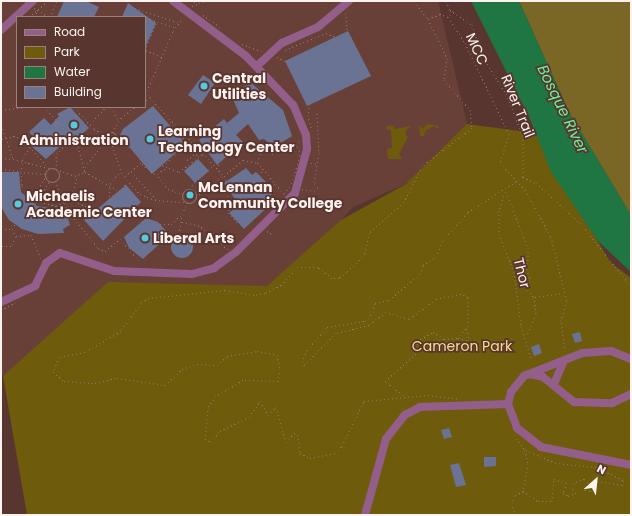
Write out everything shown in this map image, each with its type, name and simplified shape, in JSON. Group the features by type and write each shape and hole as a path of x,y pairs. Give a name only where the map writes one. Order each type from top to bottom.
{"street":[{"path":"1,302 35,286 46,264 60,253 68,252 114,271 172,274 204,272 233,255 295,193 307,149 306,135 293,105 257,66 211,27 173,1"},
{"path":"16,16 32,2"},
{"path":"257,66 282,43 318,27 350,4"},
{"path":"1,30 16,16"},
{"path":"631,358 601,350 564,360 530,374 518,381 508,404 517,428 541,447 631,465"},
{"path":"554,384 564,360"},
{"path":"530,374 554,384 574,402 592,405 612,403 631,394"},
{"path":"365,515 386,439 405,415 420,407 508,404"}],"path":[{"path":"30,16 48,1"},
{"path":"50,16 57,1"},
{"path":"195,1 192,6 206,1"},
{"path":"414,1 428,19 448,58 444,80 470,110 472,128 422,166 404,202 369,233 365,254 339,278 332,278 318,267 298,267 282,285 265,293 254,295 226,290 149,298 141,303 121,332 86,352 59,357 53,372 64,381 95,383 117,378 165,386 182,369 197,364 217,365 227,356 257,351 277,355 280,369 278,381 243,380 216,396 208,407 205,439 211,442 220,432 249,417 260,401 268,415 276,407 286,442 294,433 298,434 300,453 310,458 321,458 342,446 359,405 364,401 403,396 453,396 465,400"},
{"name":"River Trail","path":"446,1 453,11 472,25 483,57 506,94 523,136 523,177"},
{"path":"32,2 37,10 48,16"},
{"path":"347,31 344,19 350,4"},
{"path":"135,8 180,24"},
{"path":"36,16 37,10"},
{"path":"428,19 440,14 448,17 453,11"},
{"name":"MCC","path":"448,17 509,134 500,162 516,179"},
{"path":"150,18 157,22 176,28"},
{"path":"182,20 176,28 146,91 150,98 172,123 201,151 224,176 226,181"},
{"path":"146,47 157,22"},
{"path":"281,52 326,34 334,37"},
{"path":"146,49 162,57"},
{"path":"274,56 277,53"},
{"path":"146,100 150,98"},
{"path":"309,136 313,127 308,115 310,104"},
{"path":"1,110 16,108"},
{"path":"45,108 73,139 85,167 85,172"},
{"path":"75,108 90,125 106,135"},
{"path":"90,125 104,108"},
{"path":"106,135 112,132 119,120 134,108"},
{"path":"113,111 119,120"},
{"path":"302,185 303,189 316,191 318,164 317,111"},
{"path":"169,119 181,137 186,141"},
{"path":"52,128 59,122"},
{"path":"1,126 13,159"},
{"path":"112,132 116,137"},
{"path":"190,133 197,146 195,154 197,159"},
{"path":"85,167 106,140 106,135"},
{"path":"1,139 19,137 49,168"},
{"path":"111,142 116,137 119,137"},
{"path":"55,181 58,177 56,169 57,153 73,139"},
{"path":"106,140 111,142"},
{"path":"257,163 262,151 276,152 291,144 301,141"},
{"path":"111,142 119,173 124,177 127,183 140,194 156,200 187,202"},
{"path":"179,238 182,214 187,202 216,183 243,160 257,163 275,184 286,193 296,173 300,150 291,144"},
{"path":"197,146 202,145"},
{"path":"30,147 22,161 22,186 31,199 36,202 48,205 65,203 71,199 78,175"},
{"path":"276,147 276,152"},
{"path":"165,169 162,166 179,150 181,154"},
{"path":"53,152 57,158"},
{"path":"187,160 195,154"},
{"path":"165,169 179,172 203,154"},
{"path":"1,158 13,159 78,175 85,172 110,183 119,190"},
{"path":"308,162 318,164"},
{"path":"124,177 141,163 158,177 168,189 183,194 187,202"},
{"path":"217,169 219,163"},
{"path":"208,170 213,165"},
{"path":"31,199 49,168"},
{"path":"1,169 45,174"},
{"path":"158,177 165,169"},
{"path":"258,175 264,170"},
{"path":"130,172 156,200"},
{"path":"109,204 107,201 110,183 119,173"},
{"path":"45,177 49,181 55,181"},
{"path":"403,396 385,381 418,352 417,341 433,332 444,339 457,338 470,341 466,328 470,302 461,294 436,299 409,319 386,312 370,325 336,333 304,365 302,362 307,350 327,327 365,321 373,312 375,303 389,300 420,274 423,265 436,257 443,240 468,212 505,192 516,179 523,177 536,183 580,223 631,286"},
{"path":"516,179 551,237 563,293 567,301 561,318 565,351"},
{"path":"36,202 49,181"},
{"path":"55,181 65,203 98,248 105,251 120,239 138,260 141,257"},
{"path":"183,194 190,190 194,182"},
{"path":"107,201 127,183"},
{"path":"216,183 234,203 227,213 236,222"},
{"path":"271,187 275,184"},
{"path":"190,190 195,197"},
{"path":"505,192 528,248 528,263 524,265 530,278 527,290 534,297 536,314 527,336"},
{"name":"Thor","path":"505,192 499,211 499,234 514,272 521,326 527,336 531,359"},
{"path":"71,199 94,210"},
{"path":"160,224 171,224 182,214"},
{"path":"182,222 198,225 214,236"},
{"path":"12,229 15,224"},
{"path":"1,229 12,229"},
{"path":"1,246 13,245 16,236 12,229"},
{"path":"263,233 269,231 273,235"},
{"path":"164,233 174,244"},
{"path":"16,236 31,235 40,258 44,256"},
{"path":"218,241 228,250"},
{"path":"534,297 563,293"},
{"path":"1,310 16,306"},
{"path":"457,338 466,328"},
{"path":"514,430 525,450 528,464 523,491"},
{"path":"523,491 538,501 552,501 554,479 567,483 563,493 568,496 576,493 572,488 576,482 584,479 588,482 586,490 591,491 597,481 623,485 623,480 596,467 556,463 525,450"},
{"path":"515,515 514,496 523,491"}],"shaded area":[{"name":"McLennan Community College","path":"1,1 438,1 467,124 412,181 353,207 318,245 263,289 234,285 191,287 1,376"},
{"path":"519,1 631,1 631,215 569,112"}],"green space":[{"path":"428,124 438,126 439,129 434,126 425,131 424,136 420,136 419,125 422,129"},
{"name":"Cameron Park","path":"467,124 535,133 610,262 631,278 631,515 27,515 3,376 108,282 267,286 341,220 406,184"},
{"path":"387,126 394,126 394,129 412,126 406,130 406,136 413,138 408,137 399,154 402,159 388,159 387,149 392,148 391,130 386,129"}],"water":[{"name":"Bosque River","path":"471,1 519,1 569,112 631,215 631,272 598,241 551,172 530,119"}],"building":[{"path":"64,1 86,1 99,7 94,16 57,16"},
{"path":"128,3 156,23 146,46 146,16 122,16"},
{"path":"348,31 371,76 307,106 285,61"},
{"name":"Central Utilities","path":"203,75 215,83 201,104 188,95"},
{"path":"250,82 283,110 292,136 274,147 264,139 259,140 248,124 236,135 243,142 217,165 199,140 224,119 227,123 239,113 232,97"},
{"name":"Learning Technology Center","path":"153,106 186,144 152,174 130,148 121,144 119,137 123,129"},
{"path":"71,108 89,128 75,140 72,136 46,159 30,145 35,139 29,132 44,118 51,125 59,116 57,114"},
{"path":"198,159 209,171 195,183 184,171"},
{"path":"246,168 252,175 256,172 274,190 270,197 274,201 244,229 229,213 239,205 224,183"},
{"name":"Michaelis Academic Center","path":"1,172 19,172 21,192 37,206 58,209 64,205 70,225 63,229 64,233 38,234 22,229 9,220 1,207"},
{"path":"126,185 141,202 103,241 84,220"},
{"name":"Liberal Arts","path":"146,218 158,222 166,231 162,235 166,238 143,259 129,248 124,237"},
{"path":"182,236 190,239 193,247 190,255 182,258 174,255 171,247 174,239"},
{"path":"580,332 582,341 575,343 572,334"},
{"path":"539,344 542,353 534,356 531,347"},
{"path":"449,428 452,437 444,439 441,430"},
{"path":"484,457 496,457 496,466 484,467"},
{"path":"459,463 466,485 456,487 450,465"}],"place":[{"name":"Central Utilities","path":"204,86"},
{"name":"Administration","path":"74,125"},
{"name":"Learning Technology Center","path":"150,139"},
{"name":"McLennan Community College","path":"190,195"},
{"name":"Michaelis Academic Center","path":"18,204"},
{"name":"Liberal Arts","path":"145,238"}]}
